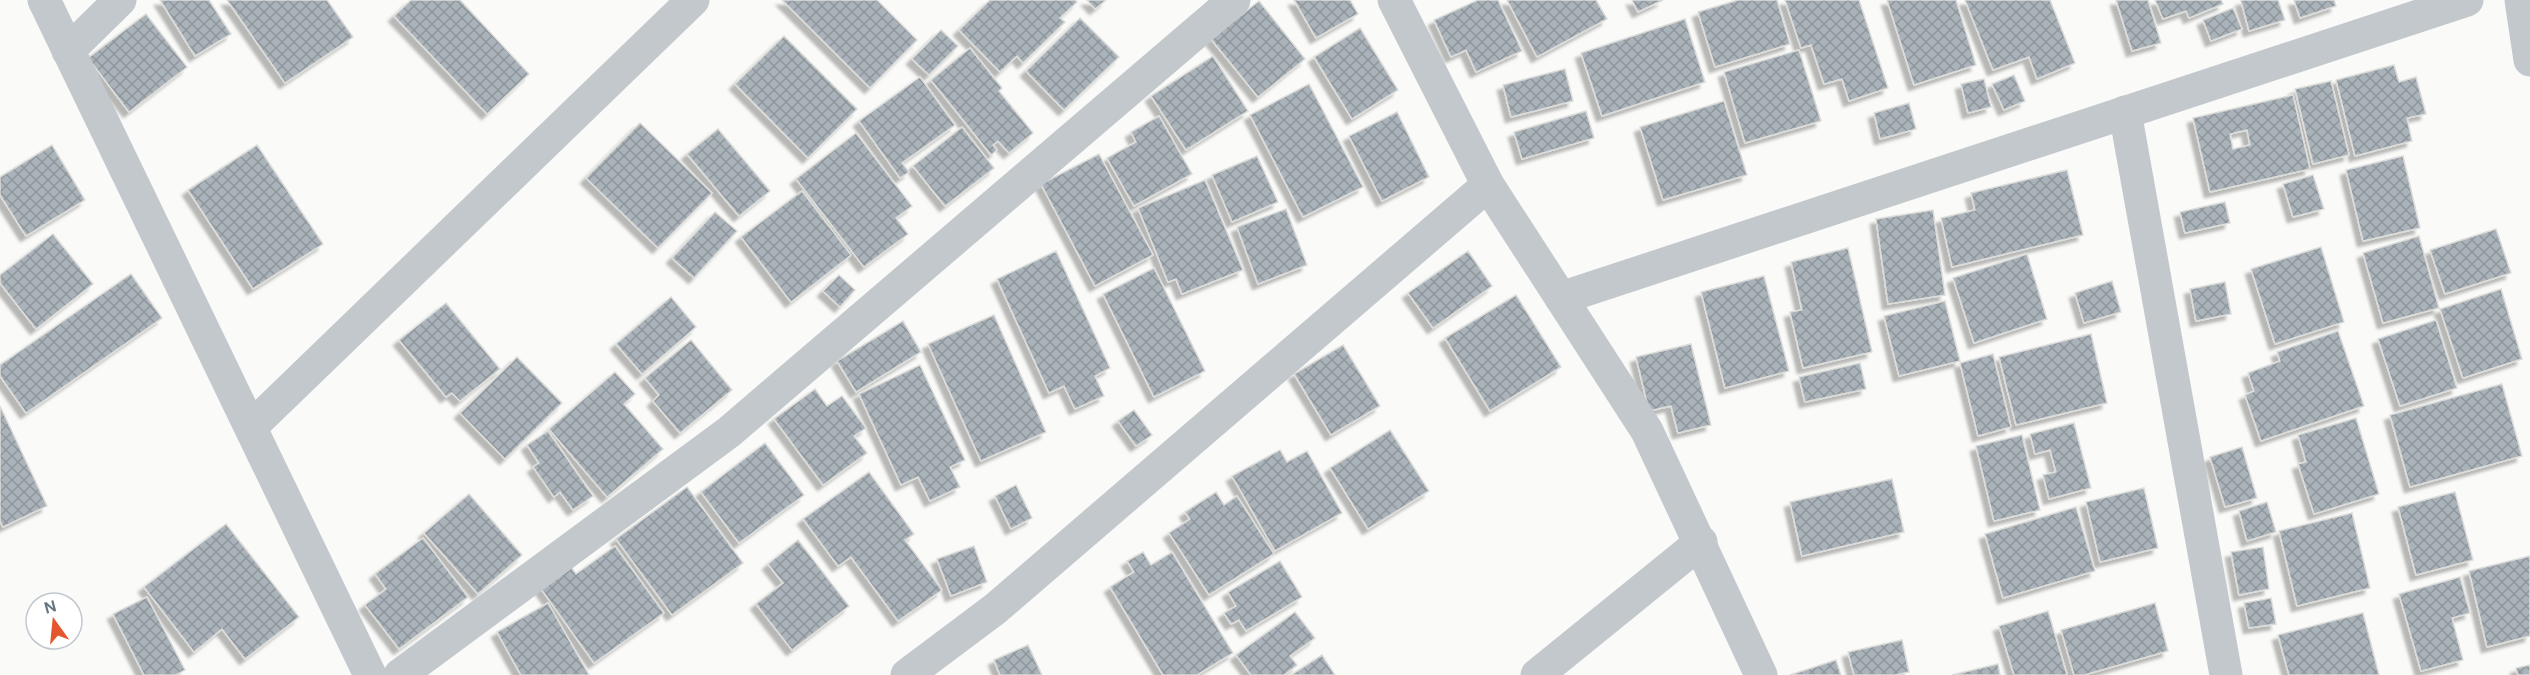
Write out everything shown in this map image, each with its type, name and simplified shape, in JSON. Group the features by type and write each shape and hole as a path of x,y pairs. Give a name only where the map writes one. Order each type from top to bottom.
{"street":[{"path":"44,0 370,675"},
{"path":"68,51 120,0"},
{"path":"251,427 693,0"},
{"path":"400,675 729,432 1234,0"},
{"path":"1394,0 1488,185 1647,431 1701,542 1761,675"},
{"path":"1561,298 2467,0"},
{"path":"2521,0 2530,60"},
{"path":"2125,112 2226,675"},
{"path":"907,675 995,609 1488,185"},
{"path":"1537,675 1701,542"}],"building":[{"path":"160,0 209,0 231,34 195,56"},
{"path":"227,0 327,0 353,37 285,83"},
{"path":"411,0 460,0 529,74 487,114 394,16"},
{"path":"782,0 877,0 917,40 870,88"},
{"path":"990,0 1075,0 1077,2 1060,18 1065,22 1023,63 1017,56 1000,72 959,30"},
{"path":"1087,0 1106,0 1095,9"},
{"path":"1294,0 1350,0 1358,14 1316,38"},
{"path":"1478,0 1498,0 1522,51 1476,72 1466,50 1451,57 1434,20"},
{"path":"1507,0 1596,0 1607,19 1537,57"},
{"path":"1632,0 1663,0 1638,12"},
{"path":"1738,0 1777,0 1790,44 1715,67 1698,12"},
{"path":"1785,0 1859,0 1888,88 1849,101 1842,79 1824,84 1811,45 1801,48"},
{"path":"1887,0 1956,0 1976,65 1914,85"},
{"path":"1965,0 2050,0 2075,63 2037,79 2029,57 1993,70"},
{"path":"2116,0 2148,0 2161,43 2132,51"},
{"path":"2155,0 2221,0 2223,4 2189,18 2186,11 2163,19"},
{"path":"2278,0 2285,20 2249,31 2241,1"},
{"path":"2294,0 2334,0 2336,6 2300,18"},
{"path":"1259,1 1305,59 1258,97 1211,39"},
{"path":"2233,8 2242,29 2211,41 2203,20"},
{"path":"146,14 187,67 129,112 88,58"},
{"path":"1080,18 1119,57 1064,110 1026,71"},
{"path":"1685,19 1705,82 1602,116 1581,53"},
{"path":"1360,28 1398,90 1352,119 1314,57"},
{"path":"941,30 958,46 929,75 912,59"},
{"path":"784,36 857,109 808,158 735,84"},
{"path":"970,48 1002,88 999,91 1033,133 1009,153 998,141 993,145 997,150 991,155 931,80"},
{"path":"1799,50 1821,121 1745,143 1724,72"},
{"path":"1213,56 1248,111 1186,150 1151,96"},
{"path":"2394,65 2399,82 2416,77 2426,114 2407,118 2412,141 2355,156 2336,80"},
{"path":"1565,69 1573,101 1511,117 1503,85"},
{"path":"2014,75 2025,101 2004,110 1992,84"},
{"path":"920,77 955,125 902,163 909,172 900,178 859,121"},
{"path":"1984,79 1991,107 1968,113 1961,84"},
{"path":"2331,81 2349,155 2313,164 2295,89"},
{"path":"1309,84 1363,187 1303,217 1250,115"},
{"path":"2293,95 2310,169 2210,192 2193,118","holes":["2247,130 2250,145 2233,149 2230,134"]},
{"path":"1724,101 1747,175 1663,200 1640,127"},
{"path":"1909,103 1916,129 1880,139 1874,113"},
{"path":"1586,111 1594,138 1522,159 1514,132"},
{"path":"1397,112 1429,177 1382,201 1349,136"},
{"path":"1159,116 1192,174 1134,206 1107,158 1136,142 1131,132"},
{"path":"640,123 712,193 658,248 586,178"},
{"path":"962,127 994,168 945,206 913,166"},
{"path":"718,129 770,191 739,216 687,154"},
{"path":"856,133 912,206 896,218 908,234 864,267 796,179"},
{"path":"52,145 85,200 26,236 0,195 0,177"},
{"path":"257,145 323,244 253,289 188,190"},
{"path":"1099,154 1153,255 1095,286 1041,184"},
{"path":"1257,156 1278,202 1232,222 1212,175"},
{"path":"2403,156 2420,228 2363,241 2346,170"},
{"path":"2067,170 2083,235 1952,267 1941,218 1975,210 1971,193"},
{"path":"2313,175 2324,209 2293,217 2283,184"},
{"path":"1205,180 1243,270 1182,294 1176,279 1168,282 1138,208"},
{"path":"802,191 851,255 791,302 741,237"},
{"path":"2225,202 2230,223 2185,233 2180,212"},
{"path":"1286,209 1307,265 1258,284 1237,227"},
{"path":"1933,210 1945,295 1888,304 1876,219"},
{"path":"715,212 737,231 694,278 672,258"},
{"path":"2496,229 2511,273 2445,294 2430,250"},
{"path":"53,234 93,284 36,329 0,283 0,275"},
{"path":"2419,236 2439,308 2383,323 2363,253"},
{"path":"2321,247 2344,322 2275,344 2251,269"},
{"path":"1848,248 1872,352 1803,368 1790,312 1802,310 1791,262"},
{"path":"1056,251 1110,368 1095,376 1104,396 1075,409 1064,386 1049,393 997,279"},
{"path":"1468,251 1492,286 1433,328 1408,293"},
{"path":"2027,254 2047,319 1974,343 1953,278"},
{"path":"1154,268 1205,371 1154,397 1103,294"},
{"path":"131,274 162,318 26,413 0,376 0,365"},
{"path":"839,275 855,290 840,307 823,291"},
{"path":"1764,276 1789,371 1725,388 1701,292"},
{"path":"2112,281 2121,312 2084,323 2075,293"},
{"path":"2225,282 2231,314 2196,321 2190,289"},
{"path":"2501,289 2522,359 2463,378 2440,309"},
{"path":"1516,295 1561,367 1490,411 1445,338"},
{"path":"671,297 696,327 642,374 616,344"},
{"path":"1945,301 1960,361 1899,376 1884,316"},
{"path":"446,303 500,369 460,401 452,393 446,397 399,340"},
{"path":"994,315 1046,432 981,461 928,344"},
{"path":"2436,320 2457,388 2400,406 2378,339"},
{"path":"903,321 921,352 856,392 837,361"},
{"path":"2338,331 2364,406 2261,441 2245,395 2254,391 2248,373 2280,361 2277,352"},
{"path":"2091,334 2107,403 2016,425 1999,357"},
{"path":"691,340 732,390 680,433 653,401 659,395 645,378"},
{"path":"1691,344 1711,425 1678,433 1671,406 1649,411 1636,357"},
{"path":"1343,345 1380,406 1331,435 1294,374"},
{"path":"1993,354 2011,427 1978,436 1960,363"},
{"path":"517,357 562,403 505,459 460,413"},
{"path":"1860,363 1866,389 1805,402 1799,377"},
{"path":"920,365 965,460 950,467 960,487 930,501 918,477 901,485 859,394"},
{"path":"615,372 635,394 624,404 663,449 607,497 549,429"},
{"path":"2502,384 2522,456 2410,487 2390,415"},
{"path":"815,389 827,406 842,396 866,428 854,436 867,453 823,485 774,419"},
{"path":"0,406 47,506 3,527 0,521"},
{"path":"1134,410 1152,435 1136,446 1118,421"},
{"path":"2356,418 2379,494 2314,514 2298,464 2306,462 2298,435"},
{"path":"2074,423 2091,488 2049,499 2043,475 2056,472 2050,450 2035,454 2030,434"},
{"path":"1390,430 1429,491 1368,529 1330,468"},
{"path":"548,431 593,496 573,510 560,492 554,497 533,467 539,463 527,445"},
{"path":"2022,435 2040,510 1994,521 1976,446"},
{"path":"765,443 804,495 739,543 701,492"},
{"path":"2242,447 2257,498 2225,507 2210,457"},
{"path":"1280,450 1287,462 1307,451 1342,513 1275,551 1232,476"},
{"path":"869,472 914,534 905,540 942,590 898,621 851,557 838,566 803,519"},
{"path":"1892,479 1904,532 1802,556 1790,502"},
{"path":"1016,485 1032,518 1011,529 995,496"},
{"path":"687,487 743,563 672,615 616,539"},
{"path":"2144,488 2158,548 2100,562 2086,502"},
{"path":"1216,492 1224,505 1237,496 1274,554 1209,595 1169,533 1190,519 1185,512"},
{"path":"2455,492 2473,560 2416,575 2398,507"},
{"path":"469,494 522,555 478,594 424,533"},
{"path":"2267,502 2276,532 2247,541 2239,511"},
{"path":"2076,507 2095,571 2003,598 1985,534"},
{"path":"2352,513 2370,588 2297,606 2279,531"},
{"path":"226,524 299,617 245,659 222,629 194,652 144,587"},
{"path":"423,538 468,597 399,649 365,605 386,589 375,574"},
{"path":"798,540 849,606 792,650 756,604 783,583 768,564"},
{"path":"615,546 664,613 594,663 539,586 569,564 576,574"},
{"path":"974,546 987,582 951,596 937,559"},
{"path":"2263,547 2269,589 2239,595 2231,552"},
{"path":"1143,552 1151,565 1172,552 1233,653 1197,675 1163,675 1110,587 1134,572 1127,561"},
{"path":"2530,556 2530,636 2487,647 2469,571"},
{"path":"1280,561 1302,597 1246,631 1239,620 1231,624 1224,613 1236,606 1228,592"},
{"path":"2460,577 2470,613 2452,618 2463,660 2421,671 2399,594"},
{"path":"147,597 185,670 176,675 144,675 113,614"},
{"path":"2271,598 2276,624 2249,628 2244,603"},
{"path":"548,603 589,675 521,675 497,632"},
{"path":"2155,603 2168,651 2084,675 2074,675 2061,630"},
{"path":"2048,611 2067,675 2014,675 1999,626"},
{"path":"1295,612 1315,638 1290,656 1297,665 1284,675 1251,675 1236,655"},
{"path":"2363,613 2379,675 2289,675 2278,635"},
{"path":"1902,640 1909,672 1895,675 1854,675 1848,652"},
{"path":"1028,645 1042,675 1000,675 994,660"},
{"path":"1322,655 1335,675 1291,675"},
{"path":"1836,660 1841,675 1790,675"},
{"path":"1998,664 2000,675 1952,675"},
{"path":"2530,665 2530,675 2518,675 2516,668"}]}
